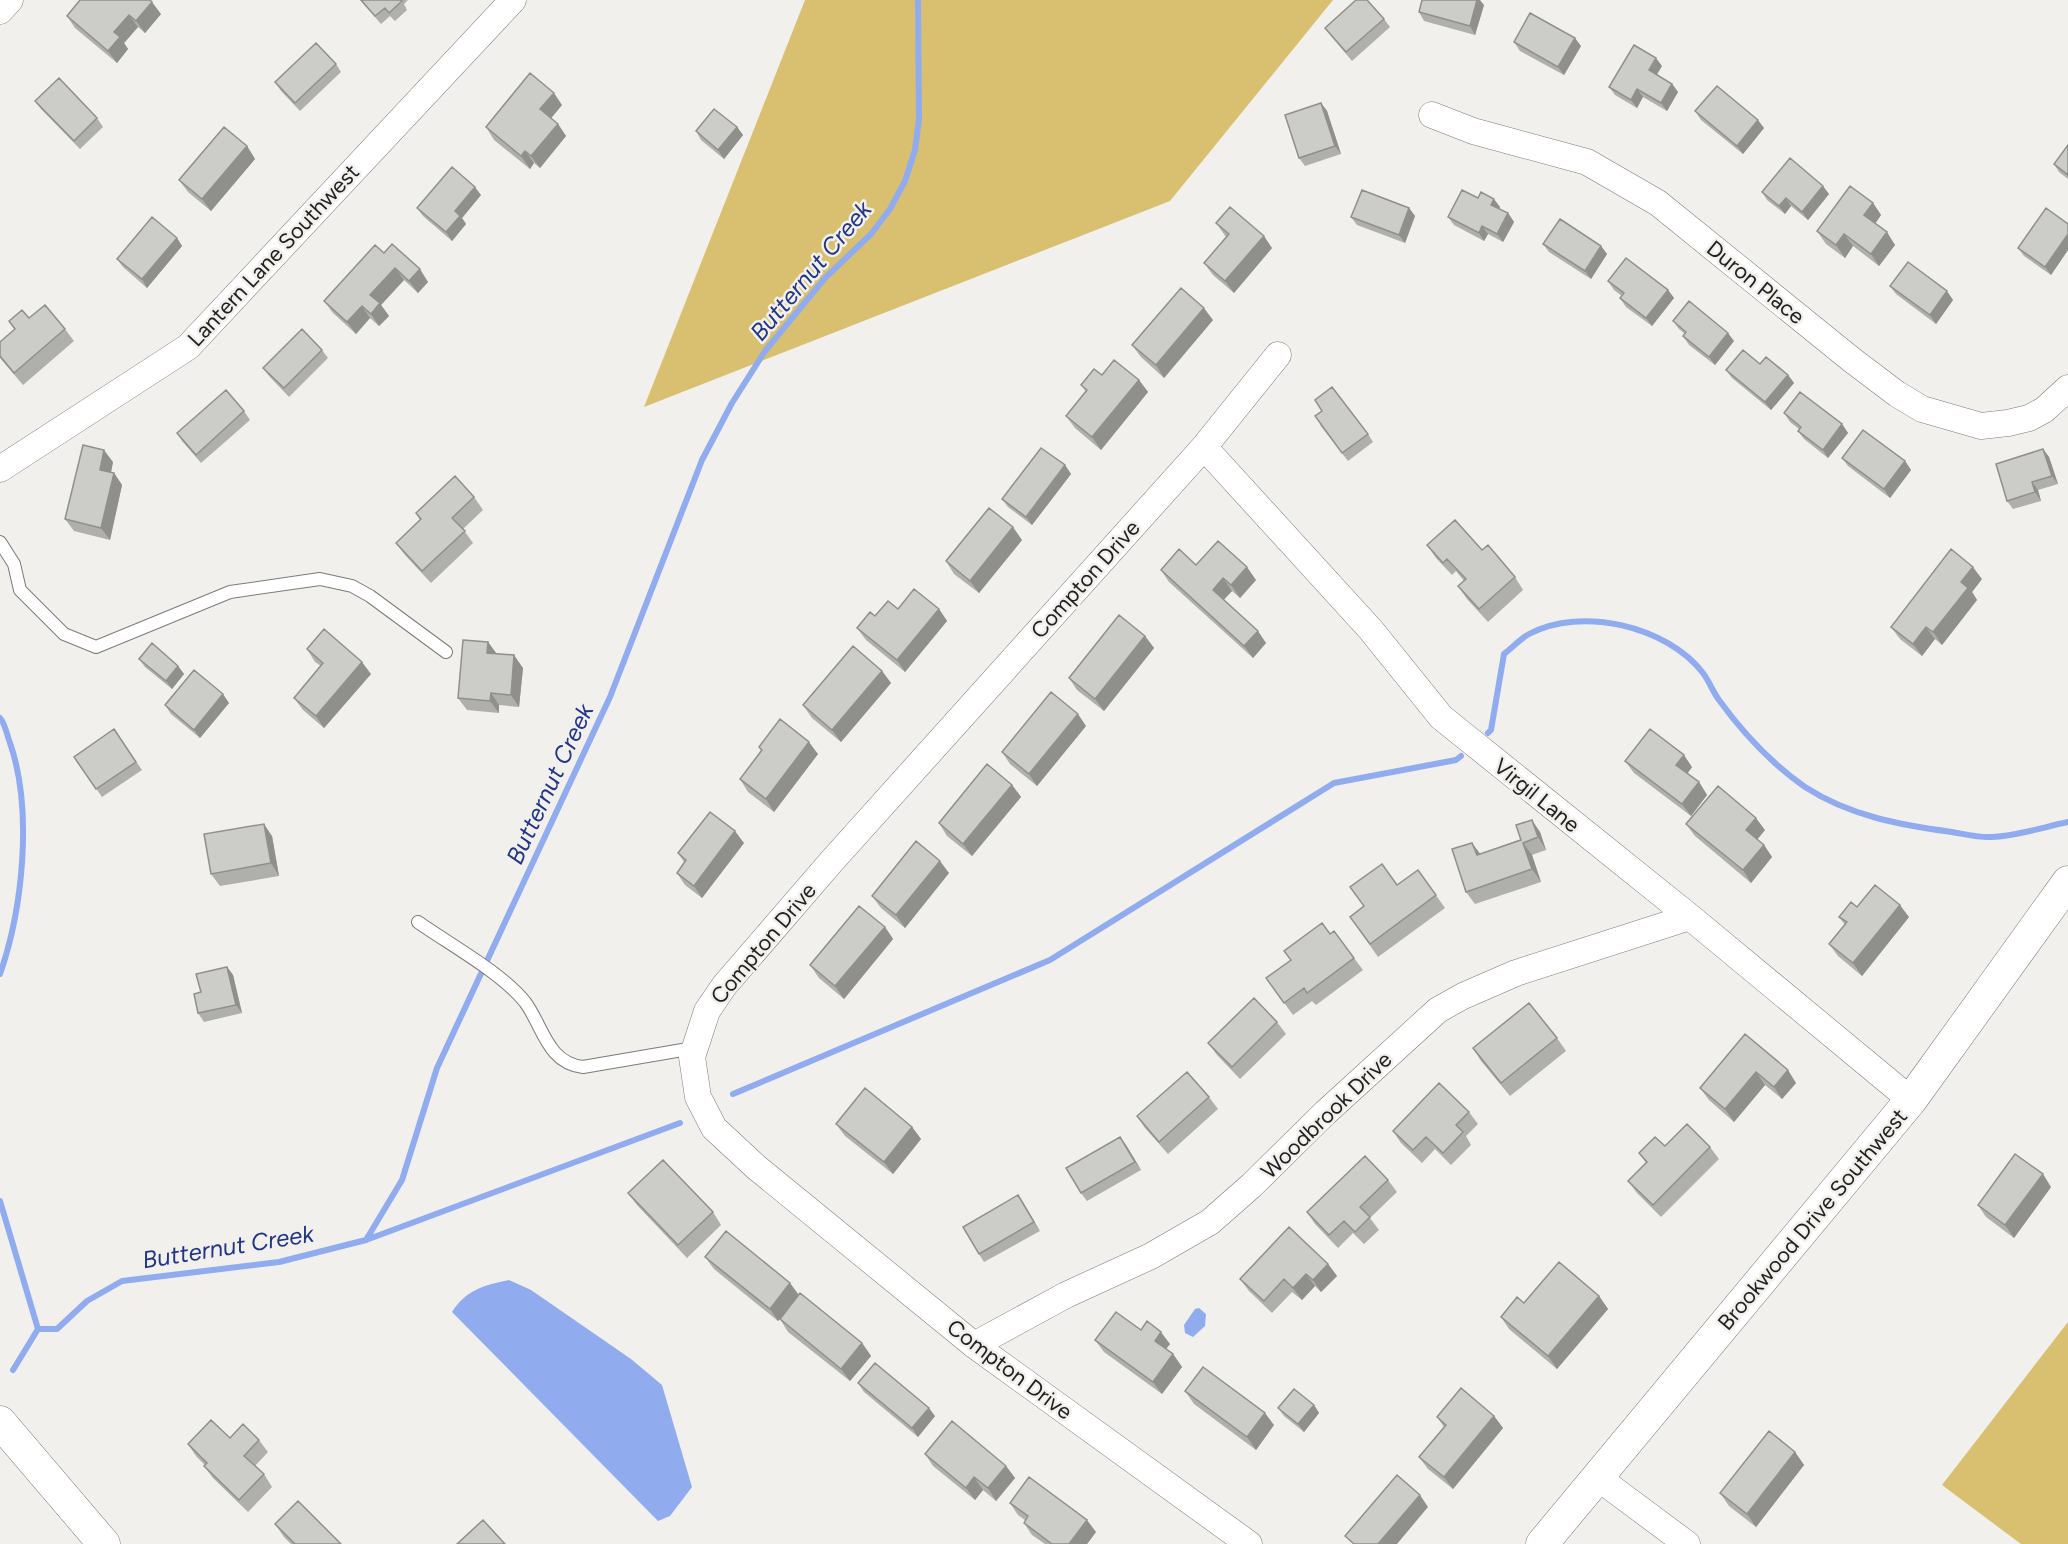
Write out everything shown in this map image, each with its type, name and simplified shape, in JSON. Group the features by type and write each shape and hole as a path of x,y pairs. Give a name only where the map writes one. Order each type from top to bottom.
{"street":[{"path":"0,10 10,0"},
{"name":"Lantern Lane Southwest","path":"0,469 188,347 513,0"},
{"name":"Duron Place","path":"1432,116 1587,162 1658,203 1852,360 1922,409 1981,426 2008,423 2029,418 2044,410 2068,387"},
{"name":"Compton Drive","path":"1249,1544 974,1345 756,1167 714,1128 698,1097 692,1057 707,1011 724,986 831,862 1204,447 1278,355"},
{"name":"Virgil Lane","path":"1204,447 1371,630 1441,717 1690,916 1911,1100"},
{"name":"Brookwood Drive Southwest","path":"1542,1544 1911,1100 2068,882"},
{"name":"Woodbrook Drive","path":"974,1345 1066,1295 1151,1256 1210,1222 1438,1010 1463,996 1516,973 1690,916"},
{"path":"0,1422 104,1544"},
{"path":"1597,1477 1687,1544"}],"lane":[{"path":"0,542 14,564 20,590 64,634 96,647 230,592 320,579 352,586 370,596 446,652"},
{"path":"418,922 512,987 526,1003 554,1052 573,1066 583,1067 694,1048"}],"shaded area":[{"path":"805,0 1333,0 1170,201 644,407"},
{"path":"2068,1322 2068,1544 2021,1544 1942,1485"}],"water":[{"path":"509,1280 531,1290 631,1359 662,1385 692,1487 670,1516 658,1521 452,1312 463,1298 476,1290"},
{"path":"1199,1308 1206,1314 1205,1326 1193,1337 1185,1333 1184,1325 1195,1309"}],"building":[{"path":"80,0 150,0 152,2 136,21 129,15 114,32 120,37 108,51 67,16"},
{"path":"361,0 402,1 389,13 385,8 375,16"},
{"path":"1356,0 1367,0 1384,19 1346,52 1325,28"},
{"path":"1422,0 1477,0 1470,26 1419,12"},
{"path":"1530,13 1575,38 1558,67 1514,42"},
{"path":"316,43 336,64 295,103 275,82"},
{"path":"1634,45 1656,58 1649,70 1672,84 1661,103 1637,89 1631,100 1609,87"},
{"path":"530,73 554,93 540,109 558,124 531,156 525,151 521,156 486,127"},
{"path":"59,78 97,118 74,141 35,101"},
{"path":"1717,86 1758,120 1737,146 1695,111"},
{"path":"1321,103 1335,146 1299,158 1285,115"},
{"path":"714,109 737,127 718,150 696,131"},
{"path":"224,127 247,146 202,199 179,180"},
{"path":"2068,145 2068,175 2054,164"},
{"path":"1790,158 1823,186 1802,212 1786,198 1779,206 1762,192"},
{"path":"452,167 475,187 455,211 460,216 446,232 417,208"},
{"path":"1850,186 1873,203 1864,215 1887,232 1871,254 1844,234 1836,245 1817,231"},
{"path":"1362,190 1409,208 1399,235 1351,217"},
{"path":"1462,190 1478,198 1481,192 1494,199 1491,205 1508,213 1497,234 1482,226 1479,233 1448,217"},
{"path":"1230,207 1264,236 1225,281 1204,263 1229,234 1216,223"},
{"path":"2046,208 2068,224 2068,234 2045,267 2018,248"},
{"path":"152,217 177,238 142,279 117,259"},
{"path":"1560,219 1601,246 1585,271 1543,244"},
{"path":"392,244 420,269 409,281 395,268 370,295 380,303 371,314 362,306 347,322 324,301 375,245 384,253"},
{"path":"1626,258 1668,290 1646,318 1620,298 1624,293 1608,281"},
{"path":"1908,262 1947,291 1930,315 1890,286"},
{"path":"1181,288 1204,308 1156,365 1132,345"},
{"path":"1689,301 1728,333 1709,357 1683,336 1686,332 1673,321"},
{"path":"45,305 65,329 14,373 0,356 0,342 15,329 9,321 22,310 29,318"},
{"path":"302,329 322,350 284,388 263,368"},
{"path":"1743,350 1760,364 1766,357 1788,375 1765,402 1726,370"},
{"path":"1114,360 1139,380 1092,437 1066,416 1087,390 1081,385 1094,369 1102,375"},
{"path":"1332,387 1368,434 1342,453 1315,416 1322,411 1315,400"},
{"path":"226,390 244,411 196,455 177,433"},
{"path":"1800,392 1842,424 1823,450 1798,431 1801,427 1784,413"},
{"path":"1863,430 1905,461 1884,489 1842,458"},
{"path":"83,445 104,450 100,470 114,473 101,528 65,519"},
{"path":"1041,448 1065,465 1026,517 1002,499"},
{"path":"2043,449 2052,476 2032,482 2035,492 2007,501 1996,464"},
{"path":"455,476 474,497 452,518 465,531 422,571 396,543 421,519 416,513"},
{"path":"989,508 1013,527 970,581 946,561"},
{"path":"1455,520 1482,550 1488,545 1515,577 1479,609 1458,586 1466,579 1447,559 1443,563 1427,545"},
{"path":"1218,541 1247,567 1231,585 1223,578 1213,590 1258,631 1244,646 1161,570 1179,549 1196,565"},
{"path":"1951,549 1973,567 1961,582 1968,588 1933,632 1926,627 1913,644 1891,627"},
{"path":"914,589 939,609 897,660 857,628 870,612 875,616 888,601 898,609"},
{"path":"1119,615 1145,636 1095,699 1069,678"},
{"path":"324,629 362,662 316,716 294,698 323,663 307,649"},
{"path":"463,640 488,642 487,653 514,655 511,695 491,693 490,701 458,698"},
{"path":"152,643 178,666 166,681 139,659"},
{"path":"853,646 882,671 832,730 803,705"},
{"path":"194,670 223,694 194,730 165,705"},
{"path":"1051,692 1078,714 1029,774 1002,752"},
{"path":"780,719 809,742 766,799 740,779 762,750 759,747"},
{"path":"114,729 136,762 96,789 74,757"},
{"path":"1650,729 1684,755 1676,765 1699,782 1682,804 1625,761"},
{"path":"987,764 1012,785 963,844 939,823"},
{"path":"1718,786 1756,818 1746,830 1764,845 1743,870 1686,824"},
{"path":"710,812 735,831 694,886 677,873 686,860 678,853"},
{"path":"1532,820 1538,837 1523,843 1532,869 1466,892 1452,849 1472,843 1477,855 1521,840 1516,825"},
{"path":"264,824 271,863 211,874 204,834"},
{"path":"916,841 940,861 896,915 872,896"},
{"path":"1382,864 1397,885 1418,870 1436,895 1370,944 1350,917 1364,906 1350,887"},
{"path":"1875,885 1900,905 1853,963 1829,944 1847,922 1839,917 1851,902 1857,907"},
{"path":"859,906 885,927 835,986 810,965"},
{"path":"1322,923 1330,934 1334,931 1354,958 1307,993 1304,988 1284,1003 1266,978 1291,960 1284,951"},
{"path":"227,967 236,1005 198,1013 194,994 201,992 196,974"},
{"path":"1254,998 1277,1022 1232,1067 1208,1043"},
{"path":"1529,1003 1557,1038 1501,1083 1473,1048"},
{"path":"1745,1034 1788,1070 1774,1087 1756,1072 1725,1109 1700,1088"},
{"path":"1187,1072 1209,1097 1159,1142 1137,1116"},
{"path":"1439,1083 1469,1112 1456,1125 1463,1132 1443,1153 1426,1137 1413,1150 1393,1131"},
{"path":"865,1088 912,1127 884,1162 836,1124"},
{"path":"1687,1124 1710,1147 1653,1205 1628,1181 1647,1162 1639,1153 1655,1137 1665,1146"},
{"path":"1120,1137 1135,1162 1081,1193 1066,1168"},
{"path":"2015,1154 2043,1174 2005,1225 1978,1205"},
{"path":"1365,1156 1388,1180 1360,1207 1370,1217 1355,1232 1344,1221 1329,1235 1307,1212"},
{"path":"663,1160 713,1212 678,1245 628,1193"},
{"path":"1018,1195 1034,1222 979,1254 963,1227"},
{"path":"1289,1227 1328,1264 1313,1280 1306,1274 1293,1288 1284,1279 1264,1301 1240,1279"},
{"path":"726,1231 790,1283 770,1309 705,1257"},
{"path":"1559,1262 1599,1296 1548,1356 1501,1317 1517,1297 1524,1303"},
{"path":"800,1293 862,1343 841,1369 780,1319"},
{"path":"1116,1312 1141,1330 1147,1321 1161,1332 1155,1341 1173,1354 1153,1382 1095,1340"},
{"path":"875,1363 929,1408 912,1428 858,1383"},
{"path":"1203,1367 1265,1413 1247,1437 1185,1391"},
{"path":"1461,1388 1494,1416 1444,1477 1419,1457 1446,1425 1437,1417"},
{"path":"1294,1389 1314,1405 1298,1424 1278,1408"},
{"path":"211,1420 230,1438 243,1424 259,1440 244,1456 264,1474 239,1500 204,1466 207,1463 188,1444"},
{"path":"952,1421 1006,1466 988,1488 974,1477 966,1488 925,1454"},
{"path":"1769,1431 1795,1452 1747,1514 1720,1493"},
{"path":"1397,1475 1420,1495 1378,1544 1354,1544 1345,1536"},
{"path":"1029,1477 1087,1520 1069,1544 1052,1544 1024,1523 1028,1516 1010,1503"},
{"path":"298,1501 341,1544 295,1544 275,1524"},
{"path":"483,1520 505,1544 457,1544"}],"waterway":[{"name":"Butternut Creek","path":"366,1240 402,1180 437,1068 610,697 702,460 732,403 765,351 825,278 871,234 890,209 905,181 915,150 919,119 918,0"},
{"path":"1488,733 1491,730 1504,654 1522,638 1550,626 1573,622 1622,625 1668,643 1687,657 1703,673 1717,697 1738,724 1770,758 1805,787 1840,805 1876,818 1982,837 2011,835 2068,822"},
{"path":"0,718 6,729 17,769 23,828 19,889 8,948 0,974"},
{"path":"733,1094 1050,960 1334,783 1456,760 1461,756"},
{"name":"Butternut Creek","path":"38,1329 57,1329 87,1301 122,1281 279,1262 366,1240 680,1123"},
{"path":"0,1201 38,1329"},
{"name":"Butternut Creek","path":"13,1370 38,1329"}]}
